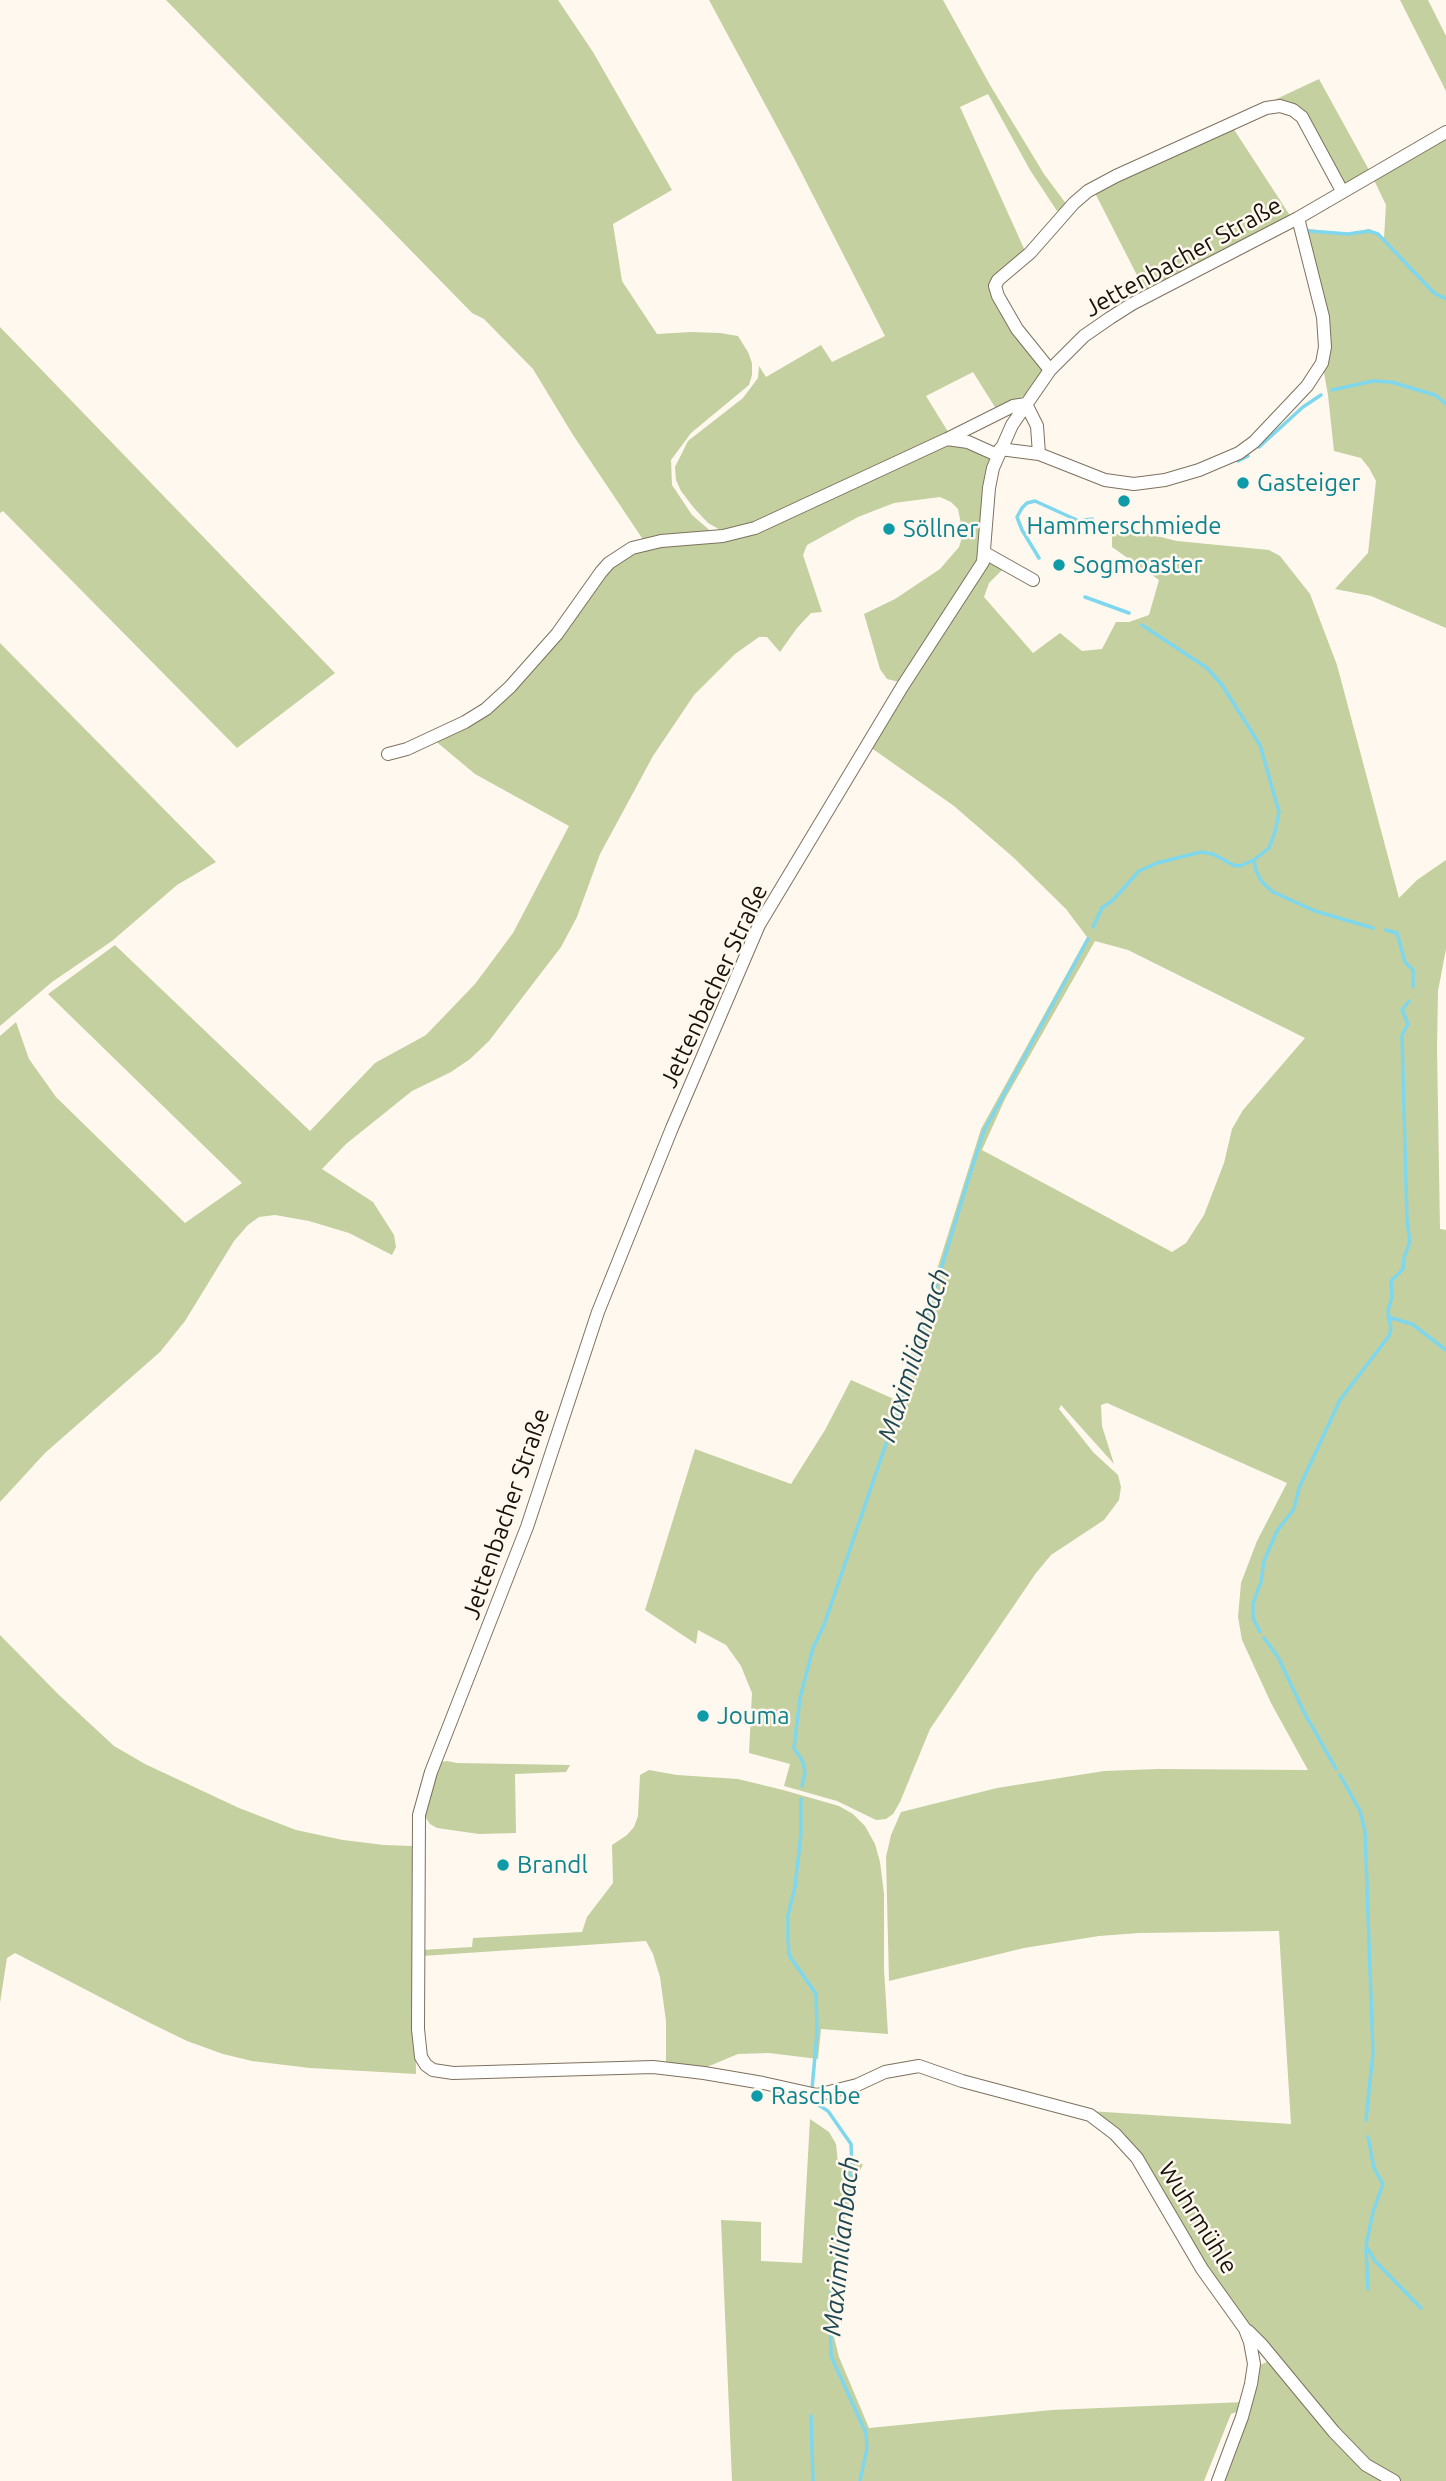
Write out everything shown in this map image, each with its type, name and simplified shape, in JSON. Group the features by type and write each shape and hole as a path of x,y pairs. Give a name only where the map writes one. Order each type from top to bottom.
{"street":[{"path":"1050,370 1017,328 995,286 1088,191 1266,108 1280,106 1293,110 1302,117 1342,191"},
{"name":"Jettenbacher Straße","path":"426,2065 421,2057 418,2029 418,1846 421,1802 527,1527 598,1312 672,1128 760,925 902,687 975,575 985,553 989,488 999,452 1026,404 1050,370 1084,336 1132,304 1298,218 1446,132"},
{"path":"947,439 968,442 999,452 1039,454 1105,480 1134,484 1165,480 1199,470 1239,453 1254,442 1307,386 1322,363 1325,347 1323,317 1298,218"},
{"path":"388,754 407,749 465,722 486,709 510,687 557,634 601,572 622,554 645,544 723,536 755,528 1013,406 1026,404 1037,426 1039,454"},
{"path":"985,553 1033,580"},
{"name":"Wuhrmühle","path":"426,2065 440,2072 453,2073 653,2067 764,2082 817,2095 857,2085 885,2072 919,2066 962,2081 1090,2115 1115,2134 1137,2158 1202,2269 1245,2329 1254,2364 1242,2417 1218,2481"},
{"path":"1245,2329 1275,2359 1334,2432 1358,2457 1366,2465 1394,2481"},
{"path":"1254,2364 1262,2358 1275,2359"}],"green space":[{"path":"166,0 558,0 593,52 672,190 613,224 622,281 657,334 691,332 738,336 752,363 749,385 691,433 671,460 672,485 692,515 714,534 644,541 573,435 533,369 484,319 472,313"},
{"path":"709,0 943,0 990,85 1044,174 1067,205 1057,211 1030,170 988,94 960,107 1026,253 993,282 1043,368 1042,373 1030,392 998,412 973,372 926,396 950,435 794,508 724,532 708,523 694,508 676,480 675,467 688,441 743,398 758,378 759,366 766,377 821,345 832,362 885,336"},
{"path":"1400,0 1428,0 1446,36 1446,91"},
{"path":"1319,79 1369,170 1344,184 1306,116 1270,102"},
{"path":"1233,128 1291,217 1145,291 1095,193 1112,182"},
{"path":"1446,138 1446,628 1371,596 1335,589 1368,553 1376,481 1361,458 1334,451 1324,373 1329,350 1307,229 1348,233 1369,229 1384,238 1386,205 1373,178"},
{"path":"0,327 335,673 237,748 3,511 0,513"},
{"path":"942,443 985,451 990,459 980,556 899,682 887,679 880,669 864,614 895,599 940,569 959,547 963,534 958,509 940,497 894,503 858,517 807,545 803,555 822,612 811,613 780,652 767,637 759,637 735,654 694,695 653,756 600,854 577,917 561,947 489,1041 451,1072 412,1091 346,1144 322,1169 373,1202 394,1235 396,1247 392,1255 349,1233 309,1221 275,1215 259,1217 234,1241 185,1321 160,1352 45,1453 0,1502 0,1036 16,1022 29,1059 56,1097 185,1223 242,1183 48,994 115,945 310,1131 375,1063 426,1035 475,984 513,933 569,826 475,774 433,739 485,711 606,569 642,547 730,538"},
{"path":"1144,533 1177,541 1269,550 1280,556 1310,594 1337,665 1399,898 1417,880 1446,860 1446,949 1438,991 1437,1048 1440,1229 1446,1230 1446,2481 1400,2481 1365,2461 1249,2328 1201,2258 1172,2208 1089,2111 1291,2124 1279,1931 1099,1936 1024,1948 889,1981 886,1857 891,1835 901,1812 997,1788 1104,1771 1308,1770 1271,1703 1242,1640 1238,1617 1241,1583 1257,1541 1287,1483 1107,1403 1101,1405 1102,1426 1114,1464 1061,1405 1059,1409 1093,1452 1118,1475 1121,1487 1119,1500 1104,1520 1051,1555 1036,1573 930,1729 900,1802 893,1814 886,1819 876,1820 837,1801 784,1786 790,1764 749,1753 752,1693 741,1666 726,1645 698,1630 696,1644 645,1610 695,1449 791,1484 825,1430 851,1380 896,1400 981,1129 1087,937 1066,909 1014,858 954,806 870,747 986,563 991,561 1004,568 989,583 984,597 1033,653 1060,633 1082,651 1102,649 1116,622 1129,622 1149,615 1159,580 1112,547 1112,534","holes":["1095,941 1128,950 1305,1038 1243,1110 1232,1129 1224,1163 1204,1215 1186,1243 1172,1252 982,1150 1005,1099"]},
{"path":"0,643 216,862 177,885 112,941 52,982 0,1026"},
{"path":"0,1635 114,1746 145,1764 239,1808 296,1830 343,1840 413,1846 416,2074 310,2068 252,2061 223,2054 187,2041 15,1953 7,1958 0,2003"},
{"path":"441,1762 570,1765 566,1772 515,1774 516,1833 479,1834 437,1828 430,1824 424,1815"},
{"path":"649,1770 677,1775 738,1779 783,1790 839,1806 853,1814 865,1826 875,1844 884,1894 884,1969 888,2034 821,2029 818,2059 769,2053 738,2054 702,2069 666,2064 666,2021 660,1977 646,1941 422,1956 422,1950 472,1947 473,1938 582,1932 587,1917 613,1883 612,1845 634,1827 638,1816 640,1775"},
{"path":"810,2119 829,2132 836,2144 838,2163 863,2164 845,2219 833,2305 834,2337 839,2357 869,2428 1052,2410 1244,2402 1242,2410 1231,2414 1204,2481 732,2481 721,2220 761,2222 761,2261 802,2263"},
{"path":"1271,2360 1390,2481 1222,2481 1258,2366"}],"waterway":[{"path":"1309,231 1348,234 1369,231 1378,234 1434,293 1446,299"},
{"path":"1332,390 1373,381 1391,382 1435,395 1446,404"},
{"name":"Maximilianbach","path":"1259,447 1303,407 1321,395"},
{"name":"Maximilianbach","path":"1238,461 1248,456"},
{"name":"Maximilianbach","path":"1039,558 1017,517 1027,503 1035,501 1079,521 1092,519"},
{"name":"Maximilianbach","path":"1085,597 1129,613"},
{"name":"Maximilianbach","path":"1093,927 1102,908 1113,900 1139,871 1157,863 1201,852 1213,854 1233,865 1240,866 1254,860 1269,848 1279,812 1260,745 1222,685 1207,668 1142,625"},
{"path":"1254,860 1262,882 1273,892 1315,911 1373,928"},
{"path":"1386,930 1397,933 1405,962 1413,970 1413,987"},
{"name":"Maximilianbach","path":"802,1786 805,1773 803,1762 794,1748 800,1698 813,1648 824,1625 900,1403 984,1131 1088,939"},
{"path":"1260,1632 1253,1618 1253,1603 1261,1582 1264,1561 1277,1531 1294,1509 1299,1488 1340,1400 1389,1336 1391,1329 1388,1311 1392,1297 1391,1281 1403,1269 1410,1241 1407,1221 1402,1035 1408,1024 1402,1010 1409,1001"},
{"path":"1388,1317 1412,1324 1446,1350"},
{"path":"1264,1638 1278,1657 1304,1712 1336,1769"},
{"path":"1340,1775 1360,1811 1365,1831 1373,2053 1366,2120"},
{"name":"Maximilianbach","path":"801,1799 801,1833 795,1887 788,1915 788,1937 789,1955 816,1994 817,2033 812,2089"},
{"name":"Maximilianbach","path":"814,2102 828,2111 851,2144 852,2168 830,2301 831,2356 866,2433 867,2448 860,2481"},
{"path":"1368,2137 1374,2168 1383,2184 1373,2212 1366,2246 1375,2261 1421,2308"},
{"path":"1366,2249 1368,2289"},
{"path":"811,2416 813,2481"}],"place":[{"name":"Gasteiger","path":"1243,483"},
{"name":"Hammerschmiede","path":"1124,501"},
{"name":"Söllner","path":"889,529"},
{"name":"Sogmoaster","path":"1059,565"},
{"name":"Jouma","path":"703,1716"},
{"name":"Brandl","path":"503,1865"},
{"name":"Raschbe","path":"757,2096"}]}
